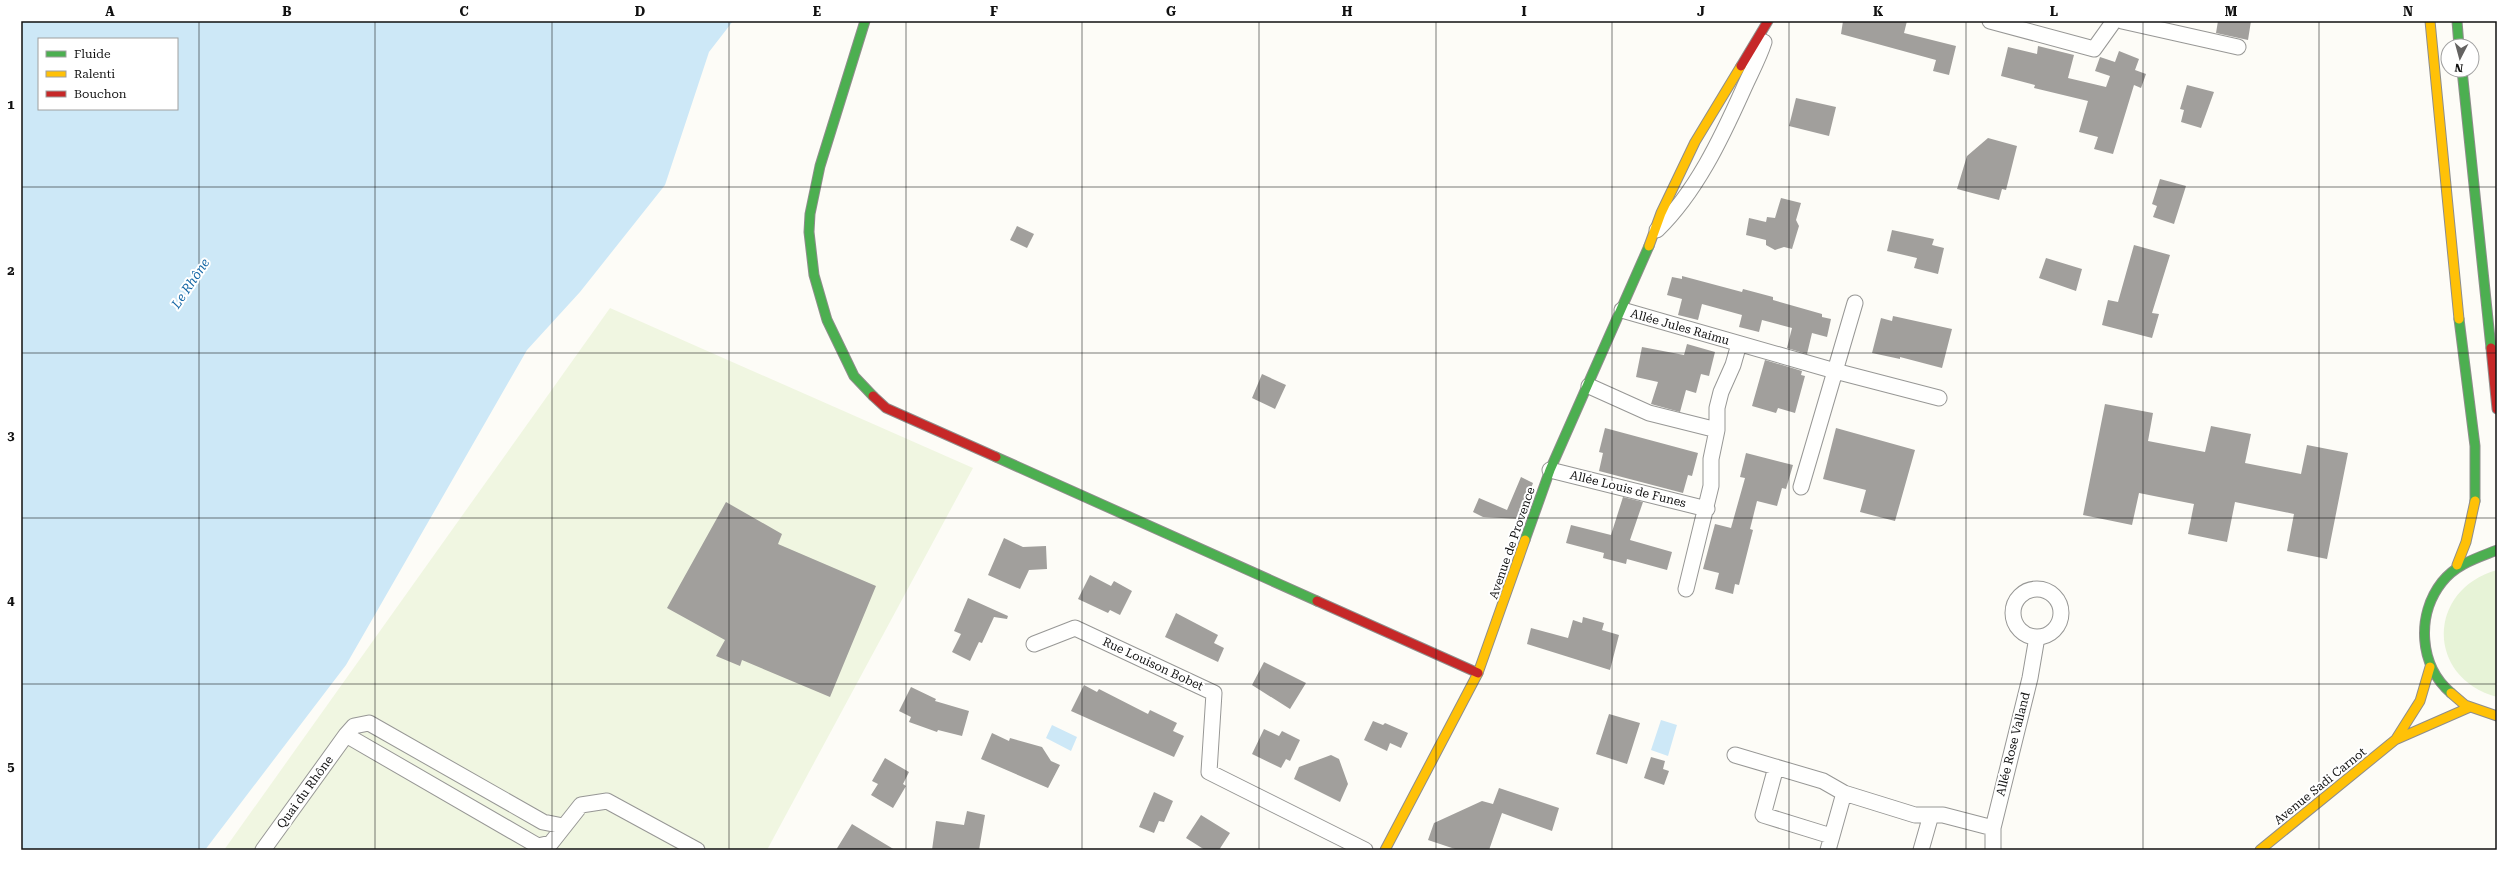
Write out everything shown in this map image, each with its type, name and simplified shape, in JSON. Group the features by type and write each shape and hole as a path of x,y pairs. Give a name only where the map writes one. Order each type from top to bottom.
{"street":[{"path":"865,21 822,162 810,215 810,254 820,296 836,340 854,376 886,408 1478,673"},
{"path":"1654,234 1675,212 1725,130 1761,50 1769,21"},
{"name":"Avenue de Provence","path":"1386,850 1478,673 1550,470 1622,310 1654,234 1661,213 1695,142 1769,21"},
{"path":"1990,21 2094,49 2114,21"},
{"path":"2122,21 2238,47"},
{"path":"2430,21 2464,374 2474,423 2476,454 2474,505 2468,543 2457,565"},
{"path":"2457,21 2458,38"},
{"path":"2463,78 2497,409"},
{"path":"1802,487 1855,303"},
{"name":"Allée Jules Raimu","path":"1622,310 1835,371 1939,398"},
{"name":"Allée Jules Raimu","path":"1717,430 1717,408 1721,392 1733,365 1739,344"},
{"path":"1589,386 1655,415 1717,430 1711,459 1711,486 1707,509 1686,589"},
{"name":"Allée Louis de Funes","path":"1550,470 1707,509"},
{"path":"2497,550 2478,554 2457,565 2441,581 2427,608 2424,623 2424,645 2430,667 2440,683 2453,697 2468,708 2497,716"},
{"name":"Rue Louison Bobet","path":"1034,644 1075,628 1214,693 1209,772 1365,850"},
{"name":"Allée Rose Valland","path":"1993,850 1993,828 2030,678 2037,637"},
{"name":"Avenue Sadi Carnot","path":"2395,740 2420,701 2430,667"},
{"name":"Avenue Sadi Carnot","path":"2260,850 2395,740 2468,708"},
{"path":"563,826 543,822 369,723 354,726 346,735 538,846 551,843 581,805 607,801 697,850"},
{"name":"Quai du Rhône","path":"263,850 346,735"},
{"path":"1735,755 1823,781 1844,793 1915,815 1943,815 1993,828"},
{"path":"1776,767 1763,815 1830,843 1844,793"},
{"path":"1921,850 1931,815"}],"green space":[{"path":"610,308 973,468 767,850 224,850"},
{"path":"2497,570 2497,697 2474,687 2457,672 2447,654 2444,634 2447,614 2457,596 2474,580"}],"water":[{"name":"Le Rhône","path":"21,21 733,21 709,52 665,185 580,292 527,350 346,665 205,850 21,850"},
{"path":"1661,720 1677,725 1668,756 1651,750"},
{"path":"1052,725 1077,737 1071,751 1046,738"}],"building":[{"path":"1843,21 1907,21 1904,33 1956,46 1949,75 1933,71 1936,60 1841,34"},
{"path":"2218,21 2251,21 2248,40 2216,33"},
{"path":"2038,46 2074,55 2068,78 2106,87 2110,76 2095,71 2100,57 2115,62 2119,51 2139,59 2135,70 2146,74 2141,88 2134,85 2113,154 2094,149 2098,137 2079,132 2088,101 2034,88 2035,85 2001,76 2008,47 2037,54"},
{"path":"2187,85 2214,92 2201,128 2181,122 2184,110 2180,109"},
{"path":"1796,98 1836,107 1829,136 1789,126"},
{"path":"1988,138 2017,146 2006,190 2002,189 1999,200 1957,189 1967,156"},
{"path":"2160,179 2186,186 2174,224 2153,217 2157,206 2152,204"},
{"path":"1781,198 1801,203 1796,220 1799,226 1792,249 1784,247 1775,250 1766,245 1766,240 1746,235 1749,218 1766,222 1767,217 1775,218"},
{"path":"1017,226 1034,234 1027,248 1010,240"},
{"path":"1892,230 1934,239 1932,245 1944,248 1938,274 1914,268 1917,258 1887,251"},
{"path":"2134,245 2170,255 2152,313 2159,314 2152,338 2102,325 2108,300 2118,302"},
{"path":"2046,258 2082,269 2076,291 2039,278"},
{"path":"1682,276 1742,292 1743,289 1773,297 1773,300 1822,314 1822,317 1831,319 1827,337 1812,333 1807,354 1787,348 1792,328 1762,320 1759,332 1739,327 1742,315 1702,304 1698,320 1678,315 1682,299 1667,295 1672,277 1682,279"},
{"path":"1893,316 1952,329 1942,368 1900,357 1900,359 1872,353 1881,318 1892,321"},
{"path":"1687,344 1715,352 1709,376 1701,374 1696,393 1686,390 1680,412 1651,404 1658,382 1636,377 1642,347 1684,355"},
{"path":"1765,360 1802,371 1801,375 1805,376 1795,413 1778,408 1776,413 1752,406"},
{"path":"1262,374 1286,385 1275,409 1252,398"},
{"path":"2105,404 2153,413 2148,441 2205,452 2211,426 2251,434 2245,463 2301,474 2307,445 2348,453 2327,559 2287,551 2294,514 2235,502 2227,542 2188,534 2194,504 2139,493 2132,525 2083,515"},
{"path":"1605,428 1698,453 1692,476 1688,475 1683,493 1599,471 1603,453 1599,452"},
{"path":"1836,428 1915,450 1895,521 1860,512 1866,490 1823,479"},
{"path":"1746,453 1793,465 1786,489 1782,488 1777,506 1757,501 1750,529 1753,530 1739,585 1735,584 1733,594 1715,589 1719,573 1703,569 1715,524 1731,528 1745,478 1740,477"},
{"path":"1521,477 1533,483 1520,519 1483,517 1473,512 1479,498 1507,510"},
{"path":"1623,497 1643,502 1630,540 1672,552 1667,570 1627,559 1626,564 1603,558 1604,553 1566,543 1571,525 1611,535"},
{"path":"726,502 782,534 778,544 876,586 830,697 742,660 740,666 716,656 725,640 667,608"},
{"path":"1004,538 1023,547 1046,546 1047,569 1029,570 1020,589 988,575"},
{"path":"1090,575 1111,586 1114,581 1132,591 1120,615 1110,610 1108,613 1078,599"},
{"path":"968,598 1008,616 1007,619 994,617 982,643 979,642 970,661 952,652 961,634 954,631"},
{"path":"1176,613 1218,635 1214,643 1224,648 1218,662 1165,637"},
{"path":"1583,617 1604,623 1602,630 1619,635 1610,670 1527,644 1531,628 1568,638 1573,620 1582,623"},
{"path":"1264,662 1306,683 1290,709 1252,685"},
{"path":"1084,685 1097,692 1099,689 1148,714 1150,710 1177,723 1173,731 1184,736 1174,757 1071,711"},
{"path":"911,687 936,699 935,701 969,711 962,736 938,730 937,732 909,722 911,717 899,711"},
{"path":"1609,714 1640,723 1627,764 1596,754"},
{"path":"1373,721 1383,725 1385,723 1408,733 1401,748 1390,743 1387,751 1364,740"},
{"path":"1264,729 1279,736 1282,731 1300,740 1290,761 1286,759 1281,768 1252,754"},
{"path":"992,733 1009,741 1010,738 1042,747 1051,761 1060,765 1048,788 981,759"},
{"path":"1331,755 1339,759 1348,784 1340,802 1294,779 1299,767"},
{"path":"1651,757 1665,761 1663,769 1669,771 1664,785 1644,778"},
{"path":"885,758 909,772 903,784 906,786 893,808 871,795 878,784 872,781"},
{"path":"1499,788 1559,808 1552,831 1502,813 1489,850 1458,850 1428,840 1434,823 1482,801 1493,804"},
{"path":"1154,792 1173,801 1164,822 1159,821 1154,833 1139,827"},
{"path":"967,811 985,815 979,850 932,850 936,821 964,825"},
{"path":"1201,815 1230,833 1219,850 1205,850 1186,838"},
{"path":"852,824 895,850 836,850"}],"traffic: fast":[{"path":"865,21 820,166 810,214 809,232 814,275 827,320 854,376 873,396"},
{"path":"2457,21 2458,38"},
{"path":"2463,78 2491,348"},
{"path":"1525,540 1550,470 1649,246"},
{"path":"2459,319 2475,446 2475,501"},
{"path":"996,457 1317,601"},
{"path":"2451,693 2440,682 2432,669 2427,655 2425,625 2428,609 2434,595 2442,582 2448,576 2467,562 2497,550"}],"traffic: slow":[{"path":"2430,21 2459,319"},
{"path":"1649,246 1661,213 1695,142 1741,66"},
{"path":"2457,565 2466,542 2475,501"},
{"path":"1385,850 1478,673 1525,540"},
{"path":"2396,739 2420,701 2430,667"},
{"path":"2451,693 2465,705 2497,716"},
{"path":"2260,850 2395,740 2468,708"}],"traffic: jam":[{"path":"1741,66 1768,21"},
{"path":"2491,348 2497,409"},
{"path":"873,396 886,408 996,457"},
{"path":"1317,601 1478,673"}]}
